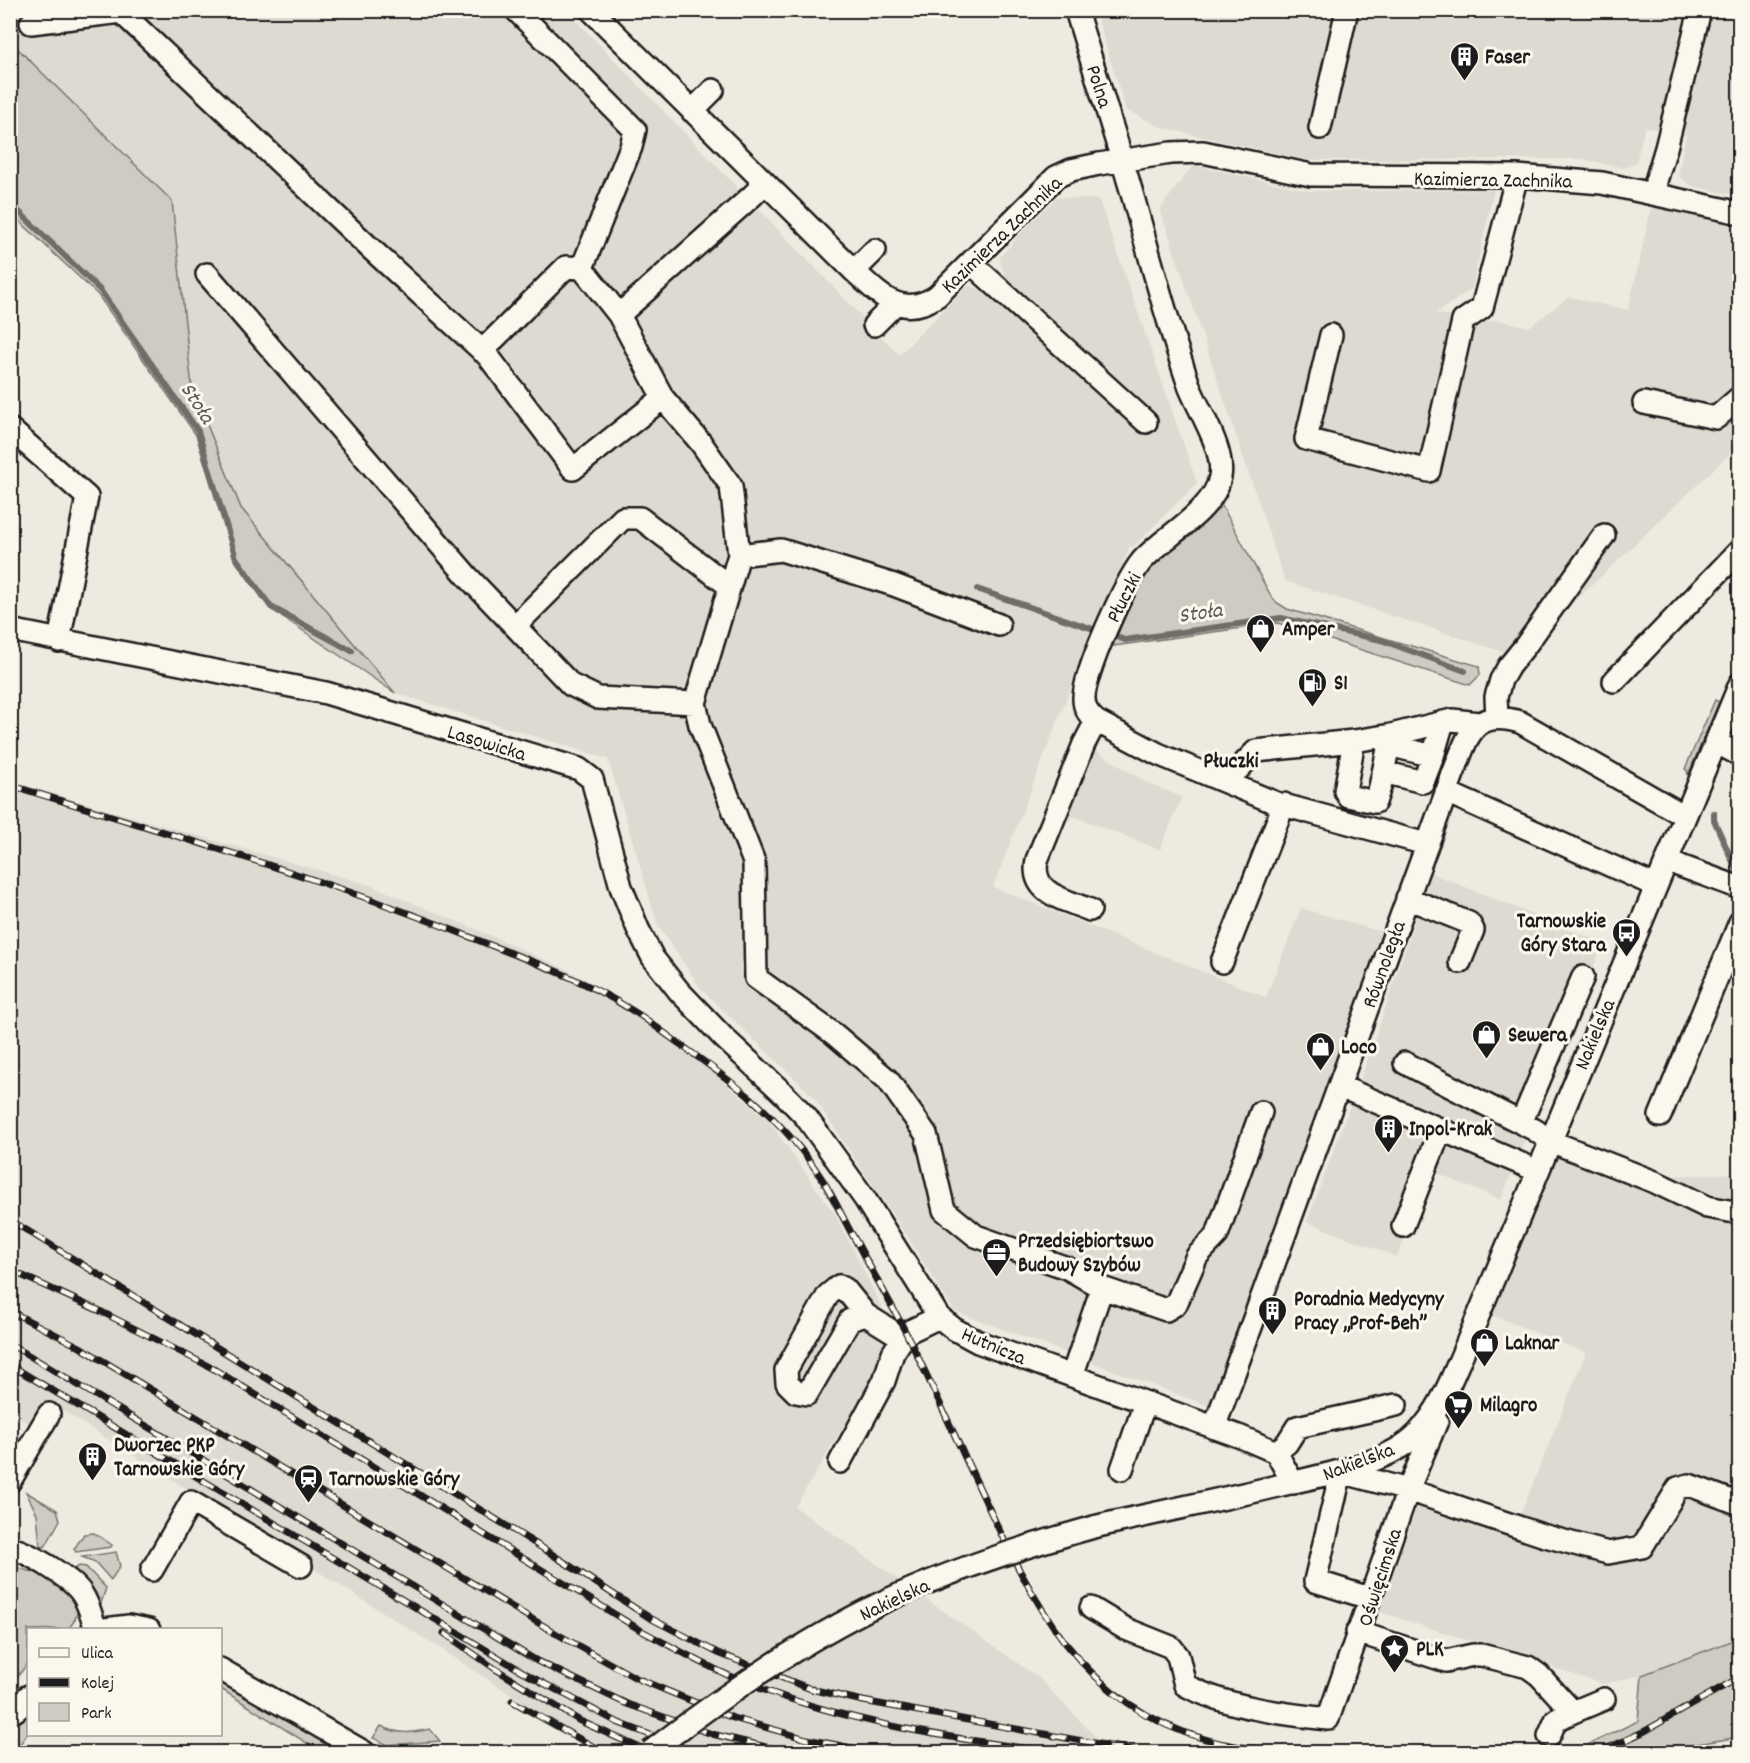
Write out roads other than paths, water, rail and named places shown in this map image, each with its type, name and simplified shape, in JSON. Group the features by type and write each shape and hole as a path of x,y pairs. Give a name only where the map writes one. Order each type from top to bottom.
{"street":[{"path":"516,10 634,130 631,147 582,268"},
{"path":"591,10 854,271 883,297 895,304 874,325"},
{"name":"Polna","path":"1076,10 1123,161"},
{"path":"1320,128 1347,10"},
{"path":"1654,193 1700,10"},
{"path":"32,23 121,12 482,351 573,469 663,398"},
{"path":"692,111 713,90"},
{"name":"Kazimierza Zachnika","path":"895,304 914,304 932,299 1056,177 1071,170 1171,153 1203,152 1311,175 1517,176 1602,183 1740,213"},
{"name":"Płuczki","path":"1096,722 1085,708 1084,699 1088,678 1132,575 1142,561 1214,495 1221,470 1221,462 1213,440 1191,388 1123,161"},
{"path":"1331,335 1306,439 1429,471 1463,321 1482,308 1517,176"},
{"path":"619,315 765,183"},
{"path":"854,271 875,249"},
{"path":"971,263 1146,422"},
{"path":"482,351 566,267 582,268 619,315 663,398 700,443 730,486 739,555 695,703 700,724 754,862 756,978 834,1034 888,1080 926,1134 944,1210 976,1236 1067,1268 1102,1288 1166,1310 1176,1304 1197,1256 1217,1235 1261,1112"},
{"path":"207,274 468,577 571,686 598,698 695,703"},
{"path":"1644,403 1716,418 1740,397"},
{"path":"10,429 87,497 58,640"},
{"path":"515,626 623,518 640,518 729,586"},
{"path":"1488,720 1501,680 1509,666 1604,536"},
{"path":"739,555 781,550 894,585 999,625"},
{"path":"1614,681 1740,550"},
{"name":"Lasowicka","path":"10,630 326,693 579,769 592,779 621,887 653,958 679,991 724,1038 783,1093"},
{"name":"Nakielska","path":"650,1752 696,1717 768,1668 884,1601 1021,1547 1094,1527 1341,1472 1369,1461 1411,1439 1442,1400 1740,684"},
{"path":"1387,752 1452,720 1520,722 1684,816"},
{"name":"Równoległa","path":"1214,1428 1446,792 1468,739 1488,720"},
{"path":"1090,910 1047,891 1038,883 1035,871 1037,860 1084,744 1096,722 1158,754 1284,804 1426,844"},
{"path":"1387,752 1421,782 1425,781 1443,723"},
{"path":"1226,782 1256,751 1354,741 1431,763"},
{"path":"1354,741 1344,789 1346,795 1375,802 1387,752"},
{"path":"1715,742 1740,755"},
{"path":"1446,792 1656,886"},
{"path":"1222,962 1284,804"},
{"path":"1667,861 1740,888"},
{"path":"1407,898 1469,923 1473,930 1460,962"},
{"path":"1660,1116 1740,922"},
{"path":"1521,1122 1582,977"},
{"path":"1406,1063 1521,1122 1550,1141 1655,1182 1707,1207 1740,1213"},
{"path":"1339,1086 1538,1171"},
{"name":"Hutnicza","path":"783,1093 806,1117 833,1153 939,1317 954,1329 978,1342 1276,1452"},
{"path":"1403,1226 1441,1129"},
{"path":"866,1315 850,1320 807,1394 796,1392 787,1383 786,1370 828,1295 839,1286 845,1289 866,1315 903,1338"},
{"path":"1072,1376 1102,1288"},
{"path":"840,1462 884,1381 893,1353 906,1333 939,1317"},
{"name":"Oświęcimska","path":"1442,1400 1435,1429 1408,1490 1368,1598 1358,1632 1446,1661 1481,1655 1528,1667 1539,1675 1574,1712"},
{"path":"1122,1469 1145,1403"},
{"path":"1293,1483 1276,1452 1287,1443 1297,1427 1396,1405"},
{"path":"10,1481 49,1414"},
{"path":"1368,1598 1315,1581 1341,1472 1408,1490 1542,1535 1608,1553 1642,1547 1678,1488 1689,1485 1740,1504"},
{"path":"152,1570 191,1502 301,1566"},
{"path":"10,1548 17,1549 75,1584 84,1595 97,1628"},
{"path":"1091,1608 1126,1629 1171,1647 1178,1656 1185,1685 1198,1692 1277,1713 1328,1719 1358,1632"},
{"path":"108,1628 129,1626 142,1628"},
{"path":"222,1671 364,1752"},
{"path":"10,1714 20,1707 27,1697"},
{"path":"1549,1736 1556,1720 1604,1699"}],"waterway":[{"name":"Stoła","path":"10,203 100,290 198,431 236,558 271,607 352,651"},
{"name":"Stoła","path":"977,589 1125,640 1281,618 1381,640 1465,671"},
{"name":"Stoła","path":"1714,813 1714,820 1740,878"}],"railway":[{"path":"10,785 306,877 365,897 537,963 575,979 634,1011 722,1075 780,1126 805,1155 825,1184 906,1333 1031,1592 1056,1630 1085,1666 1118,1696 1158,1721 1215,1742 1289,1752"},
{"path":"10,1220 544,1549 650,1618 718,1653 811,1689 863,1701 1143,1752"},
{"path":"10,1270 100,1311 212,1368 642,1631 721,1672 804,1704 874,1722 945,1736 1052,1752"},
{"path":"10,1311 80,1347 557,1634 636,1678 733,1718 807,1739 872,1752"},
{"path":"10,1344 537,1661 627,1704 712,1734 787,1752"},
{"path":"10,1365 530,1676 619,1723 695,1752"},
{"path":"444,1633 494,1668 580,1721 649,1752"},
{"path":"1600,1752 1645,1731 1740,1677"},
{"path":"512,1701 603,1752"}],"place":[{"name":"Faser","path":"1464,82"},
{"name":"Amper","path":"1261,654"},
{"name":"S1","path":"1313,708"},
{"name":"Tarnowskie Góry Stara","path":"1627,958"},
{"name":"Sewera","path":"1487,1060"},
{"name":"Loco","path":"1320,1072"},
{"name":"Inpol-Krak","path":"1388,1154"},
{"name":"Przedsiębiortswo Budowy Szybów","path":"997,1278"},
{"name":"Poradnia Medycyny Pracy „Prof-Beh”","path":"1273,1336"},
{"name":"Laknar","path":"1484,1368"},
{"name":"Milagro","path":"1459,1430"},
{"name":"Dworzec PKP Tarnowskie Góry","path":"93,1482"},
{"name":"Tarnowskie Góry","path":"308,1504"},
{"name":"PLK","path":"1395,1674"}],"district":[{"name":"Płuczki","path":"1231,759"}]}
